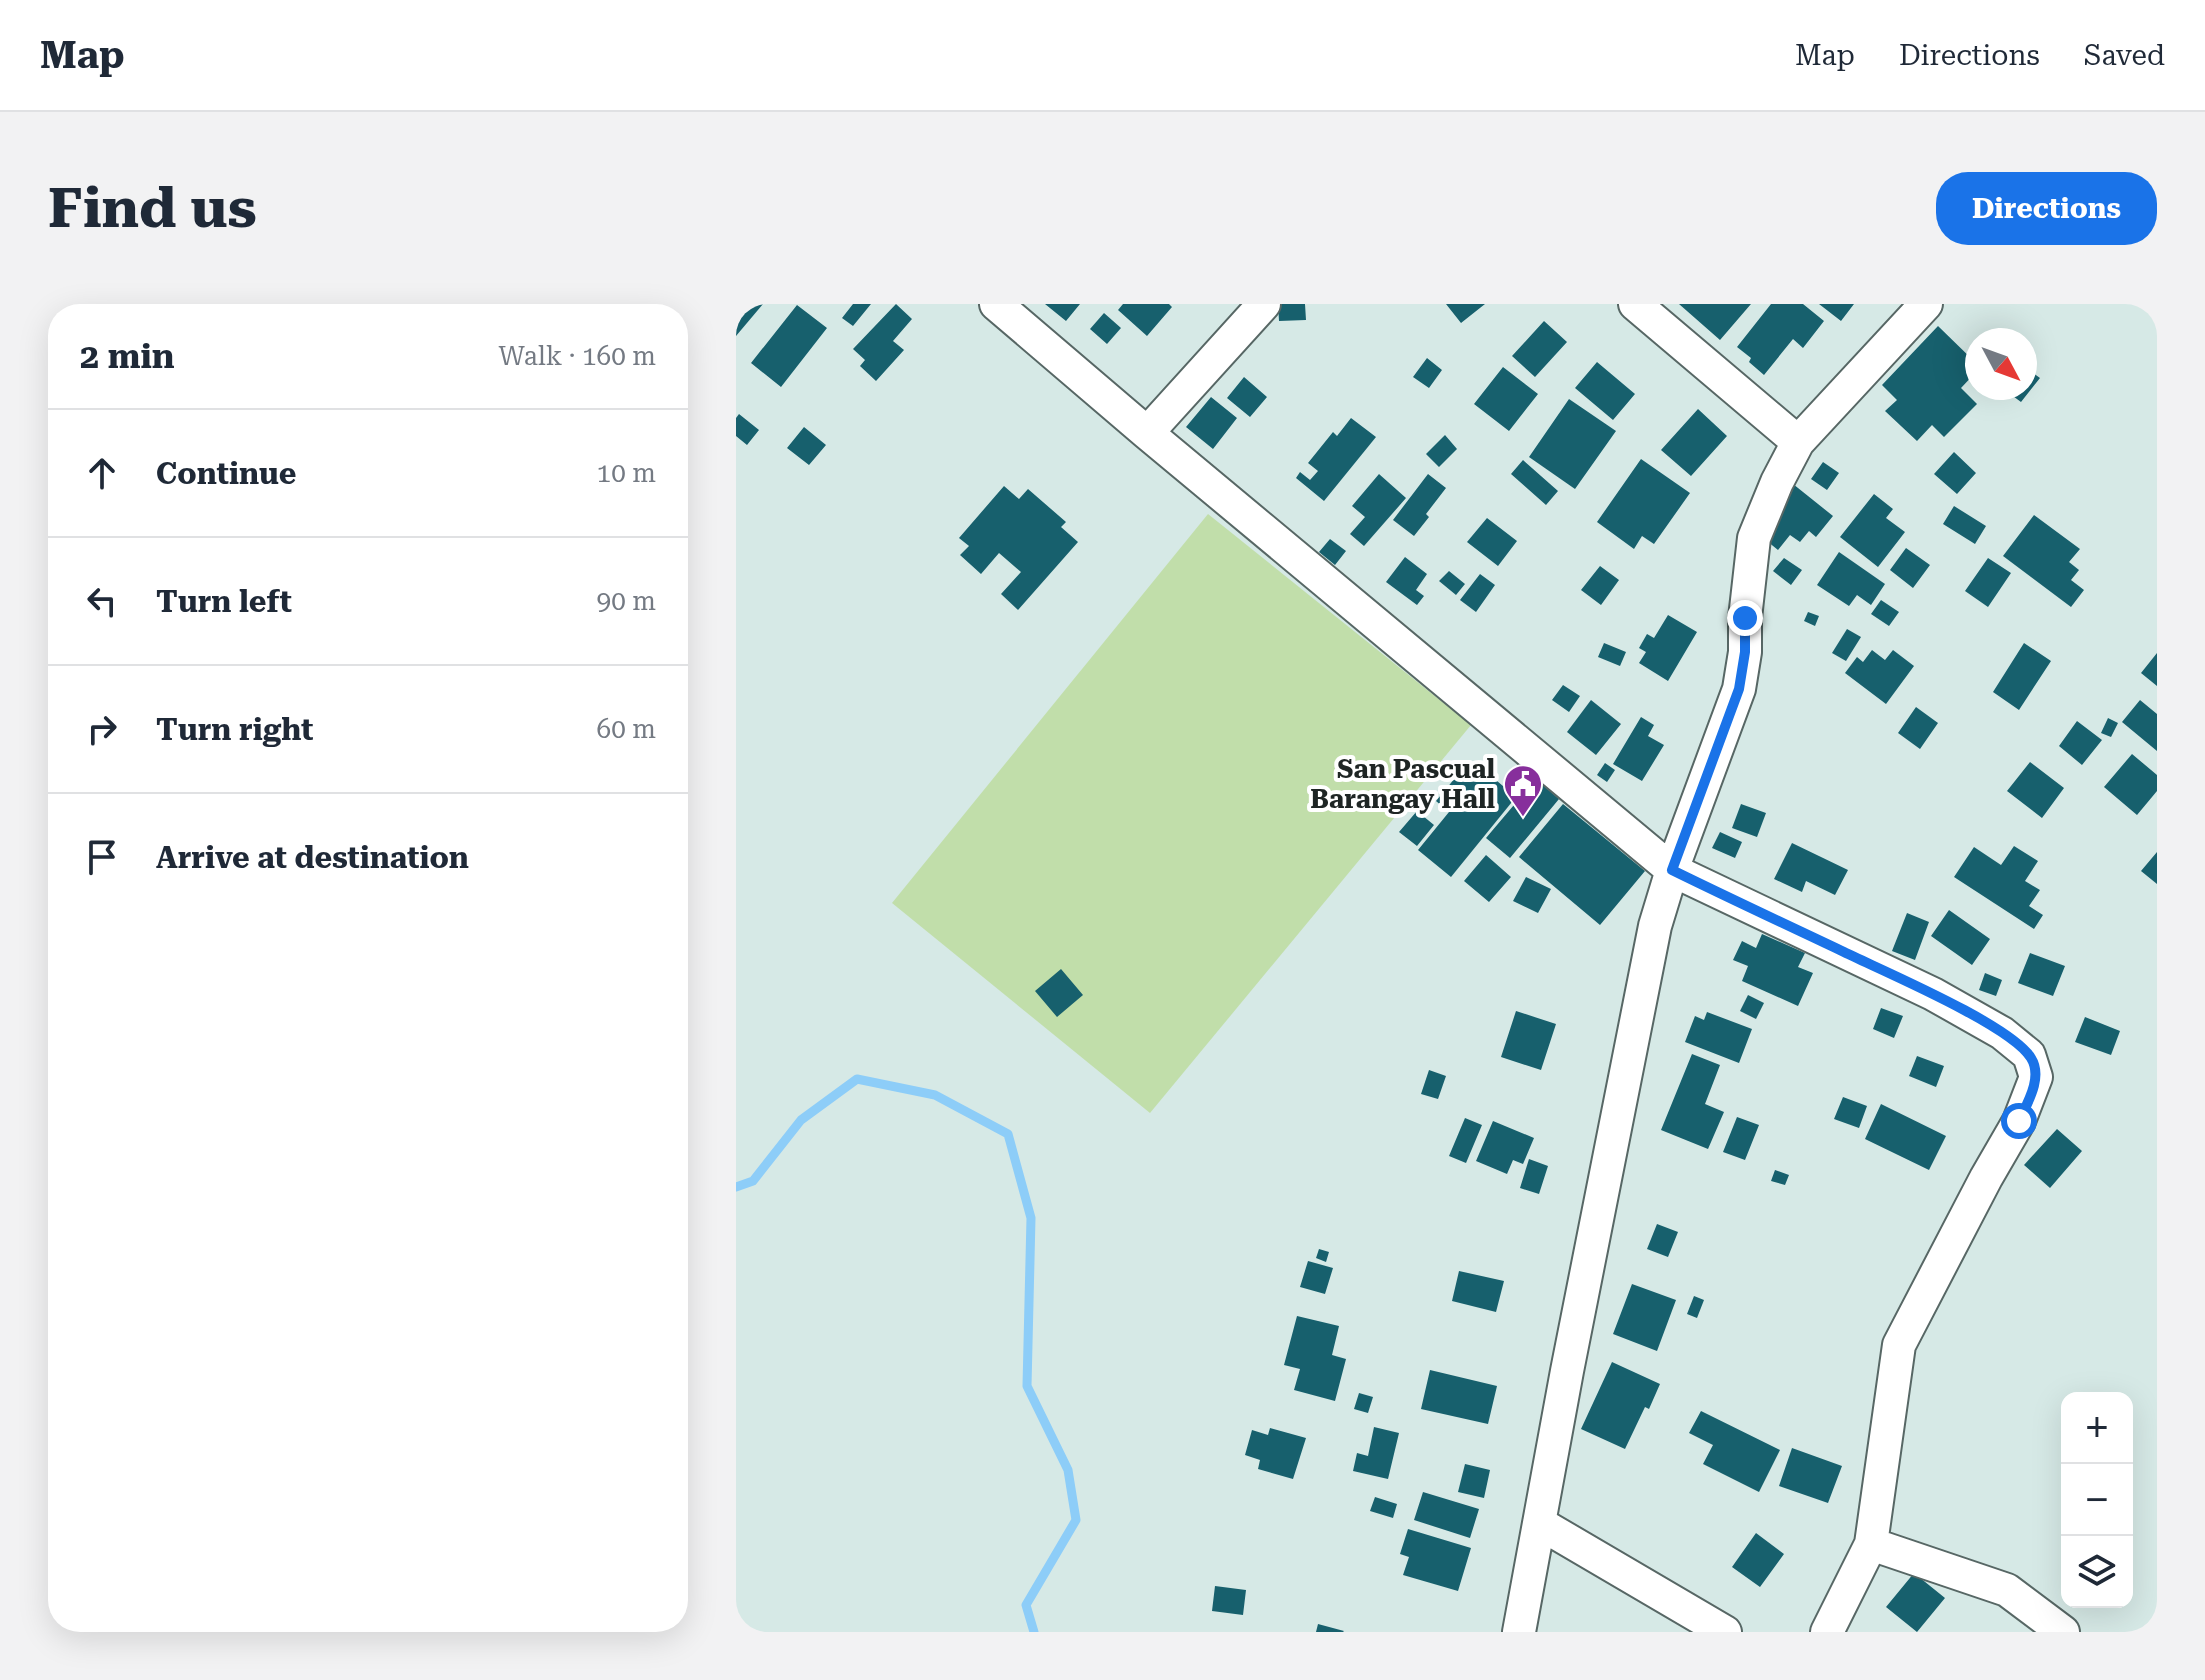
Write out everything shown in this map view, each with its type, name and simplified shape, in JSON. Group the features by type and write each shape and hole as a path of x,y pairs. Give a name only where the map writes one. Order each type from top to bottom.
{"street":[{"path":"996,304 1672,870 1933,994 2002,1033 2029,1055 2036,1077 2019,1121 1899,1345 1871,1544 1827,1632"},
{"path":"1147,433 1264,304"},
{"path":"1635,304 1798,442"},
{"path":"1519,1632 1655,926 1672,870 1739,689 1754,538 1777,482 1798,442 1926,304"},
{"path":"1539,1523 1725,1632"},
{"path":"1871,1544 2007,1590 2063,1632"}],"green space":[{"path":"1208,514 1471,725 1150,1113 892,903"}],"building":[{"path":"736,304 763,304 736,336"},
{"path":"853,304 871,304 853,326 842,318"},
{"path":"896,304 912,319 893,341 904,350 876,381 860,366 865,360 853,349"},
{"path":"1045,304 1080,304 1066,321"},
{"path":"1123,304 1169,304 1172,307 1147,336 1118,310"},
{"path":"1278,304 1305,304 1306,320 1279,321"},
{"path":"1446,304 1485,304 1461,323"},
{"path":"1679,304 1751,304 1720,340"},
{"path":"1771,304 1803,304 1824,321 1803,348 1793,339 1764,375 1749,362 1751,358 1737,347"},
{"path":"1819,304 1854,304 1841,321"},
{"path":"797,305 827,328 781,387 751,363"},
{"path":"1104,313 1121,328 1107,344 1090,329"},
{"path":"1544,321 1567,342 1535,377 1512,356"},
{"path":"1938,326 1965,352 1965,384 1961,388 1965,392 1965,400 1973,400 1977,404 1944,437 1932,425 1917,441 1885,411 1897,400 1882,385"},
{"path":"1427,358 1442,370 1429,388 1413,377"},
{"path":"1597,362 1635,394 1613,420 1575,388"},
{"path":"1503,367 1538,394 1509,431 1474,404"},
{"path":"1244,377 1267,397 1250,417 1227,398"},
{"path":"1211,397 1237,418 1213,449 1186,427"},
{"path":"1569,399 1616,431 1575,489 1529,457"},
{"path":"1698,409 1727,436 1691,476 1661,450"},
{"path":"739,414 759,430 747,445 736,436 736,418"},
{"path":"1351,418 1376,437 1324,501 1296,478 1300,472 1310,480 1318,471 1308,463 1333,432 1337,436"},
{"path":"804,427 826,445 809,465 787,448"},
{"path":"1445,435 1457,449 1439,467 1426,454"},
{"path":"1954,452 1976,473 1957,494 1934,474"},
{"path":"1641,459 1690,493 1654,544 1642,536 1634,549 1597,522"},
{"path":"1523,460 1558,491 1546,505 1511,474"},
{"path":"1823,462 1839,473 1827,490 1811,479"},
{"path":"1379,474 1406,498 1364,546 1350,534 1365,517 1352,506"},
{"path":"1428,474 1446,488 1414,536 1393,520"},
{"path":"1793,484 1833,516 1816,537 1809,531 1800,542 1790,535 1778,550 1762,537"},
{"path":"1004,486 1019,499 1028,489 1066,522 1061,527 1078,542 1018,610 1001,594 1021,572 999,553 981,574 960,555 969,546 959,538"},
{"path":"1874,494 1893,509 1886,518 1905,532 1878,567 1840,537"},
{"path":"1954,506 1986,526 1975,544 1943,524"},
{"path":"2034,515 2080,549 2069,562 2079,570 2071,580 2084,590 2071,607 2003,556"},
{"path":"1487,518 1517,541 1498,566 1467,542"},
{"path":"1330,539 1346,551 1335,565 1319,552"},
{"path":"1906,548 1930,565 1913,588 1890,570"},
{"path":"1839,552 1885,584 1871,605 1857,595 1849,606 1817,585"},
{"path":"1405,557 1427,574 1416,590 1424,596 1417,605 1386,582"},
{"path":"1784,558 1802,570 1791,585 1773,571"},
{"path":"1988,558 2011,573 1988,607 1965,591"},
{"path":"1600,566 1619,580 1601,605 1581,590"},
{"path":"1449,571 1465,584 1456,595 1439,581"},
{"path":"1480,574 1495,585 1476,612 1460,600"},
{"path":"1881,600 1899,612 1889,626 1871,614"},
{"path":"1808,612 1819,616 1815,626 1804,621"},
{"path":"1668,615 1697,632 1668,681 1639,663 1646,652 1639,648 1647,634 1654,638"},
{"path":"1847,629 1861,637 1846,661 1832,653"},
{"path":"1604,643 1626,652 1620,666 1598,657"},
{"path":"2024,643 2051,661 2019,710 1993,692"},
{"path":"1872,650 1885,660 1893,650 1914,666 1886,704 1845,673 1857,657 1863,662"},
{"path":"2157,653 2157,686 2141,673"},
{"path":"1563,685 1580,696 1569,712 1552,700"},
{"path":"1591,700 1621,724 1596,755 1567,732"},
{"path":"2140,700 2157,714 2157,751 2122,722"},
{"path":"1916,707 1938,723 1920,749 1898,733"},
{"path":"1641,717 1654,725 1648,736 1664,745 1642,781 1613,764"},
{"path":"2108,718 2118,723 2111,737 2101,733"},
{"path":"2077,721 2102,740 2082,765 2059,746"},
{"path":"2132,754 2157,775 2157,791 2137,815 2104,787"},
{"path":"2030,762 2064,788 2042,818 2007,791"},
{"path":"1605,763 1615,770 1607,782 1597,775"},
{"path":"1465,766 1478,777 1484,770 1516,797 1451,877 1418,850 1449,812 1436,801"},
{"name":"San Pascual Barangay Hall","path":"1536,779 1559,799 1510,858 1486,838"},
{"path":"1563,804 1645,871 1600,925 1519,857"},
{"path":"1741,804 1766,813 1757,837 1732,828"},
{"path":"1417,811 1434,825 1417,846 1399,832"},
{"path":"1720,832 1742,842 1735,858 1712,848"},
{"path":"1792,843 1848,870 1835,895 1806,881 1802,892 1774,879"},
{"path":"2014,846 2038,861 2025,881 2040,890 2029,906 2043,915 2034,929 1954,877 1974,847 2001,865"},
{"path":"2157,852 2157,884 2141,871"},
{"path":"1486,855 1511,877 1489,902 1464,881"},
{"path":"1526,877 1551,889 1538,913 1513,901"},
{"path":"1949,910 1990,939 1972,965 1931,936"},
{"path":"1907,913 1929,922 1915,960 1892,951"},
{"path":"1762,934 1805,953 1798,967 1813,973 1798,1006 1742,981 1748,966 1733,960 1742,941 1756,948"},
{"path":"2030,953 2065,966 2053,996 2018,983"},
{"path":"1061,969 1083,995 1057,1017 1035,991"},
{"path":"1985,973 2002,980 1996,996 1979,990"},
{"path":"1748,995 1764,1003 1756,1019 1740,1011"},
{"path":"1881,1008 1903,1016 1894,1038 1873,1029"},
{"path":"1516,1011 1556,1024 1541,1070 1501,1057"},
{"path":"1707,1012 1752,1029 1739,1063 1685,1042 1695,1016 1704,1020"},
{"path":"2085,1017 2120,1031 2111,1055 2075,1042"},
{"path":"1692,1054 1720,1065 1705,1104 1724,1112 1708,1149 1661,1130"},
{"path":"1917,1056 1944,1066 1936,1087 1909,1076"},
{"path":"1429,1070 1446,1076 1438,1099 1421,1094"},
{"path":"1843,1097 1867,1106 1859,1128 1834,1119"},
{"path":"1881,1104 1946,1136 1929,1170 1865,1139"},
{"path":"1737,1117 1759,1125 1745,1160 1723,1152"},
{"path":"1465,1118 1482,1125 1466,1163 1449,1156"},
{"path":"1493,1121 1534,1138 1523,1164 1513,1160 1507,1174 1476,1161"},
{"path":"2057,1129 2082,1151 2050,1188 2024,1165"},
{"path":"1529,1159 1548,1166 1539,1194 1520,1188"},
{"path":"1775,1170 1789,1175 1785,1185 1771,1181"},
{"path":"1657,1224 1678,1232 1668,1257 1647,1249"},
{"path":"1319,1249 1329,1252 1326,1262 1316,1258"},
{"path":"1308,1261 1333,1268 1325,1294 1300,1287"},
{"path":"1459,1271 1504,1281 1496,1312 1452,1301"},
{"path":"1632,1284 1676,1300 1657,1351 1613,1334"},
{"path":"1694,1296 1704,1300 1697,1318 1687,1314"},
{"path":"1297,1316 1339,1326 1332,1355 1346,1359 1335,1401 1294,1390 1300,1369 1284,1365"},
{"path":"1612,1362 1660,1384 1625,1449 1581,1429"},
{"path":"1430,1370 1497,1386 1488,1424 1421,1409"},
{"path":"1359,1393 1373,1397 1368,1413 1354,1409"},
{"path":"1701,1411 1780,1450 1759,1492 1703,1464 1713,1445 1689,1433"},
{"path":"1374,1427 1399,1433 1388,1479 1353,1471 1357,1453 1368,1456"},
{"path":"1270,1428 1306,1438 1293,1479 1258,1469 1260,1460 1245,1455 1252,1430 1268,1435"},
{"path":"1792,1448 1842,1466 1828,1503 1779,1486"},
{"path":"1465,1464 1490,1470 1484,1498 1458,1492"},
{"path":"1423,1492 1479,1509 1470,1538 1414,1520"},
{"path":"1375,1497 1397,1504 1393,1518 1370,1511"},
{"path":"1408,1529 1471,1548 1458,1591 1403,1575 1409,1557 1400,1554"},
{"path":"1756,1533 1784,1554 1760,1587 1732,1567"},
{"path":"1914,1573 1945,1598 1917,1632 1886,1607"},
{"path":"1215,1586 1246,1590 1243,1615 1212,1611"},
{"path":"1318,1624 1344,1631 1316,1632"}],"waterway":[{"path":"736,1187 753,1181 801,1120 857,1079 935,1095 1008,1134 1031,1218 1027,1386 1068,1470 1076,1520 1026,1605 1034,1632"}],"place":[{"name":"San Pascual Barangay Hall","path":"1523,818"}],"route":[{"path":"1745,618 1745,652 1739,689 1672,870 1933,994 2002,1033 2029,1055 2034,1065 2036,1077 2019,1121"}]}
